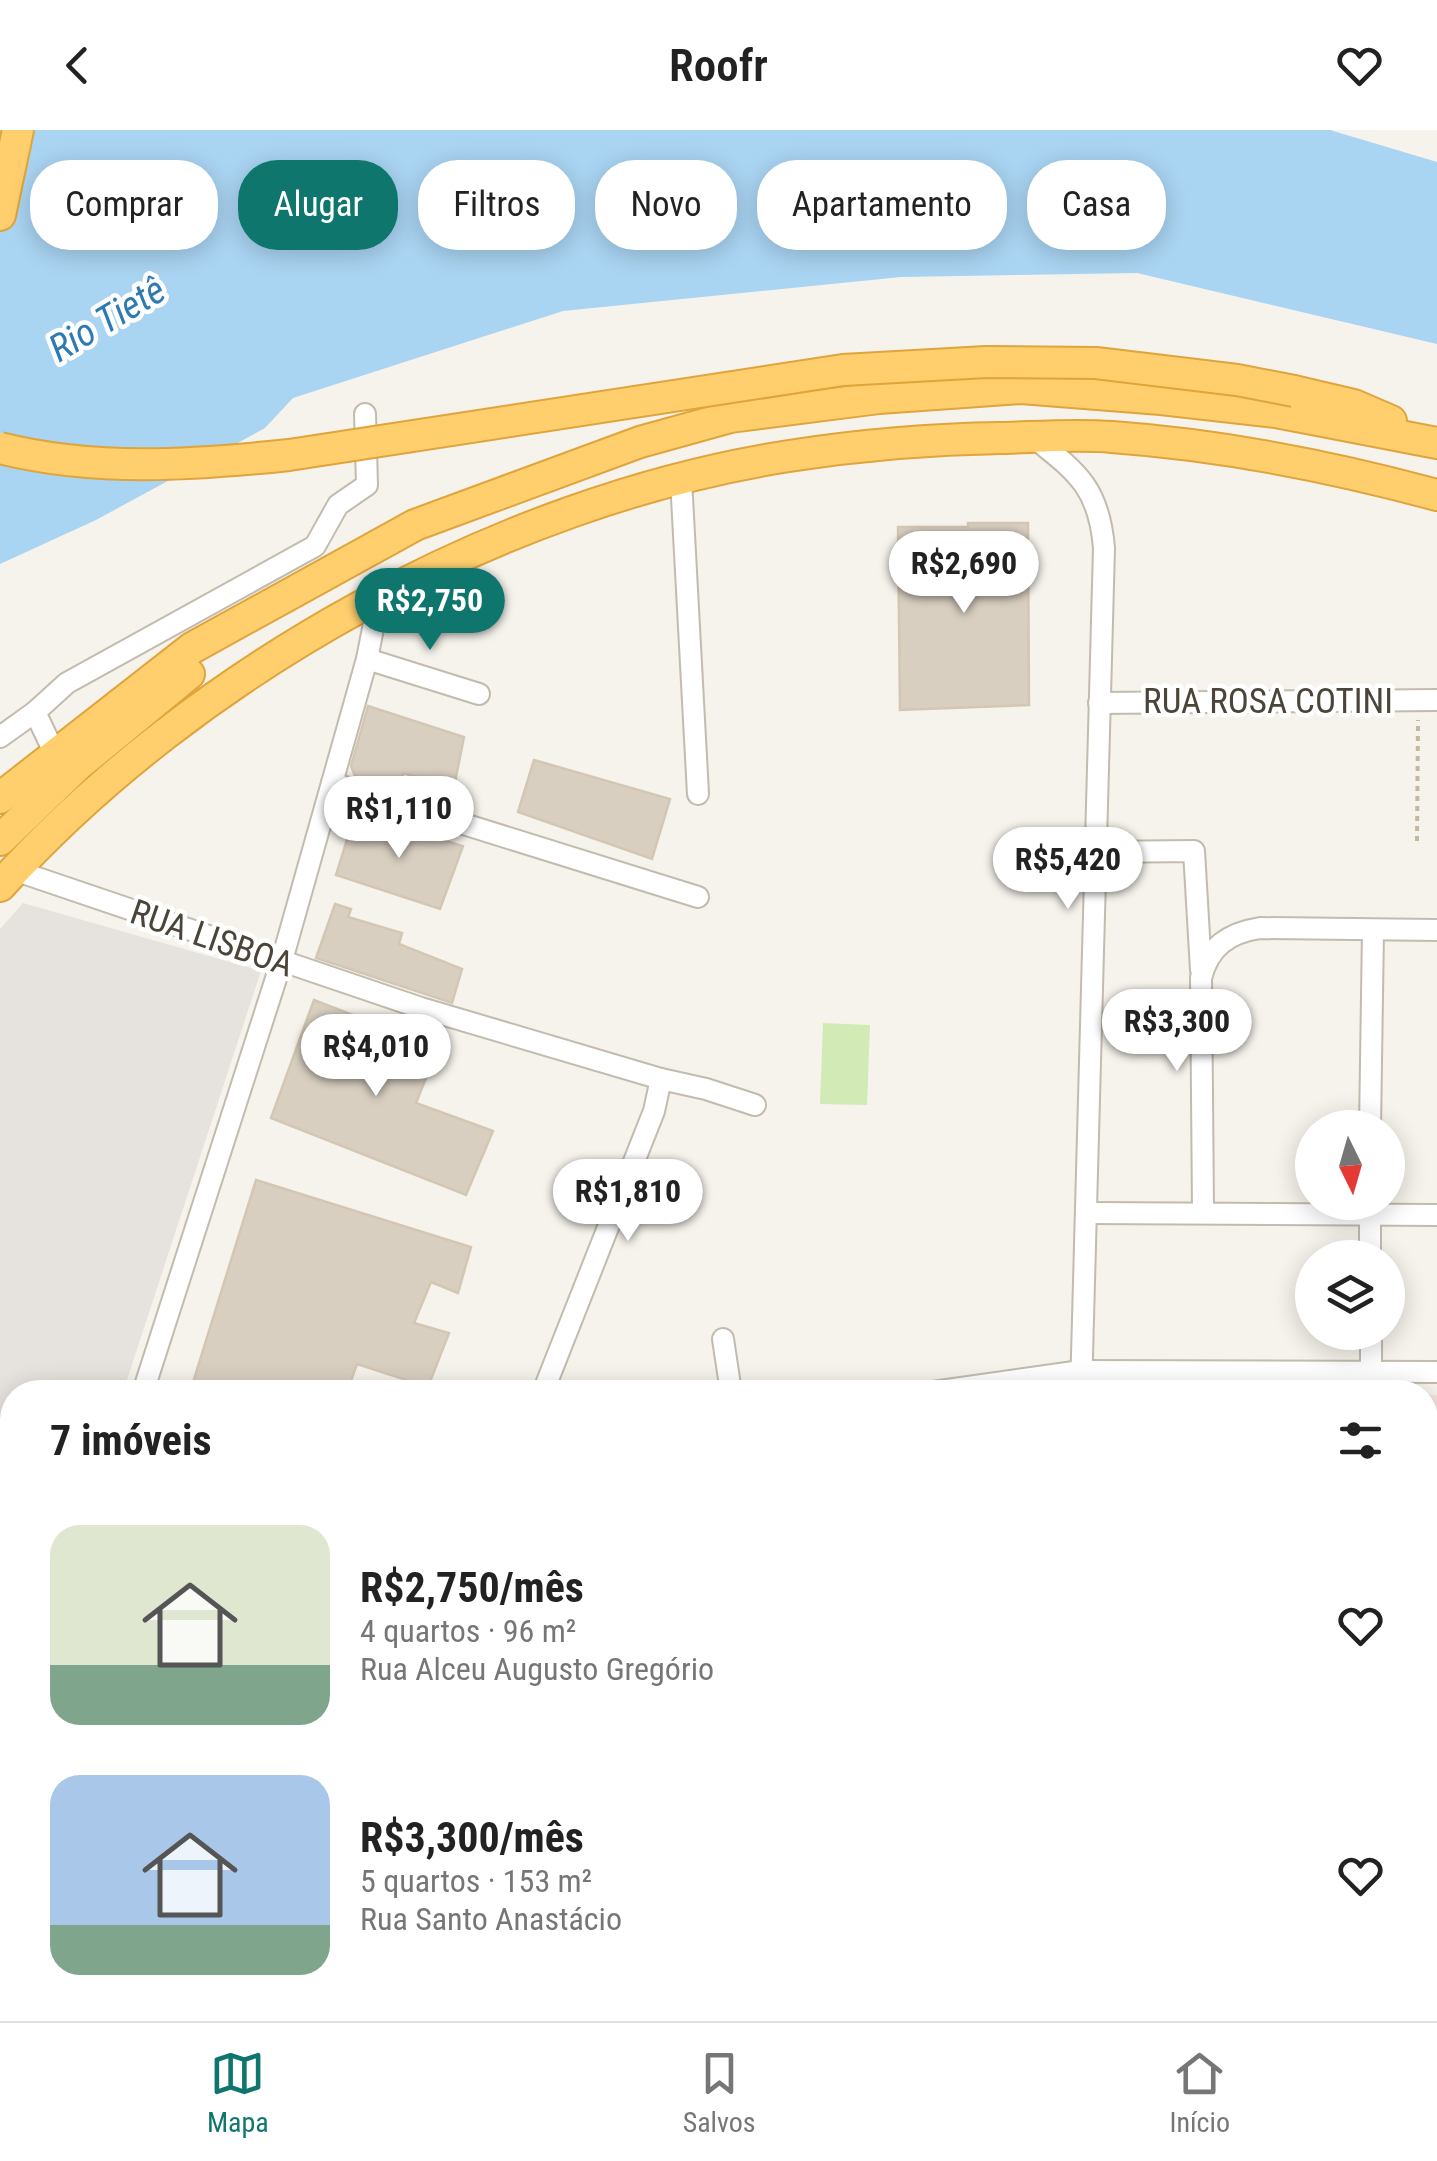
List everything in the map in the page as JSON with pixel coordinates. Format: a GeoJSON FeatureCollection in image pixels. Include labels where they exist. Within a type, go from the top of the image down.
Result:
{"type":"FeatureCollection","features":[{"type":"Feature","properties":{"kind":"highway"},"geometry":{"type":"LineString","coordinates":[[0,214],[18,130]]}},
{"type":"Feature","properties":{"kind":"highway"},"geometry":{"type":"LineString","coordinates":[[0,448],[42,458],[210,464],[843,370],[986,362],[1096,363],[1236,380],[1354,404],[1431,441]]}},
{"type":"Feature","properties":{"kind":"highway"},"geometry":{"type":"LineString","coordinates":[[0,798],[192,648],[430,519],[640,442],[730,417],[879,398],[1021,388],[1276,412],[1431,441]]}},
{"type":"Feature","properties":{"kind":"highway"},"geometry":{"type":"LineString","coordinates":[[7,878],[80,806],[178,726],[294,644],[380,598],[516,534],[680,479],[787,456],[919,440],[1107,436],[1291,459],[1437,495]]}},
{"type":"Feature","properties":{"kind":"highway"},"geometry":{"type":"LineString","coordinates":[[0,840],[78,766],[275,603]]}},
{"type":"Feature","properties":{"kind":"street"},"geometry":{"type":"LineString","coordinates":[[0,737],[36,712],[67,683],[316,546],[338,505],[367,484],[365,414]]}},
{"type":"Feature","properties":{"kind":"street"},"geometry":{"type":"LineString","coordinates":[[1033,437],[1078,474],[1094,495],[1102,518],[1104,548],[1081,1380]]}},
{"type":"Feature","properties":{"kind":"street"},"geometry":{"type":"LineString","coordinates":[[680,479],[698,794]]}},
{"type":"Feature","properties":{"kind":"street"},"geometry":{"type":"LineString","coordinates":[[147,1380],[282,960],[380,598]]}},
{"type":"Feature","properties":{"kind":"street"},"geometry":{"type":"LineString","coordinates":[[366,659],[479,694]]}},
{"type":"Feature","properties":{"kind":"street","name":"RUA ROSA COTINI"},"geometry":{"type":"LineString","coordinates":[[1099,702],[1428,700]]}},
{"type":"Feature","properties":{"kind":"street"},"geometry":{"type":"LineString","coordinates":[[36,712],[54,754]]}},
{"type":"Feature","properties":{"kind":"street"},"geometry":{"type":"LineString","coordinates":[[332,783],[698,897]]}},
{"type":"Feature","properties":{"kind":"street"},"geometry":{"type":"LineString","coordinates":[[1094,852],[1194,851],[1201,978],[1203,1211]]}},
{"type":"Feature","properties":{"kind":"street","name":"RUA LISBOA"},"geometry":{"type":"LineString","coordinates":[[7,878],[282,960],[421,1008],[755,1106]]}},
{"type":"Feature","properties":{"kind":"street"},"geometry":{"type":"LineString","coordinates":[[1370,1110],[1373,930]]}},
{"type":"Feature","properties":{"kind":"street"},"geometry":{"type":"LineString","coordinates":[[1201,978],[1211,953],[1222,940],[1240,931],[1437,930]]}},
{"type":"Feature","properties":{"kind":"street"},"geometry":{"type":"LineString","coordinates":[[548,1380],[654,1111],[661,1079]]}},
{"type":"Feature","properties":{"kind":"street"},"geometry":{"type":"LineString","coordinates":[[1087,1213],[1295,1209]]}},
{"type":"Feature","properties":{"kind":"street"},"geometry":{"type":"LineString","coordinates":[[1405,1211],[1437,1214]]}},
{"type":"Feature","properties":{"kind":"street"},"geometry":{"type":"LineString","coordinates":[[724,1339],[729,1380]]}},
{"type":"Feature","properties":{"kind":"street"},"geometry":{"type":"LineString","coordinates":[[1371,1350],[1371,1380]]}},
{"type":"Feature","properties":{"kind":"street"},"geometry":{"type":"LineString","coordinates":[[1019,1380],[1082,1371],[1318,1380]]}},
{"type":"Feature","properties":{"kind":"street"},"geometry":{"type":"LineString","coordinates":[[1384,1380],[1437,1372]]}},
{"type":"Feature","properties":{"kind":"path"},"geometry":{"type":"LineString","coordinates":[[1416,840],[1428,700]]}},
{"type":"Feature","properties":{"kind":"shaded area"},"geometry":{"type":"Polygon","coordinates":[[[23,903],[261,971],[127,1380],[0,1380],[0,929],[23,903]]]}},
{"type":"Feature","properties":{"kind":"green space"},"geometry":{"type":"Polygon","coordinates":[[[823,1023],[870,1025],[867,1105],[820,1104],[823,1023]]]}},
{"type":"Feature","properties":{"kind":"water","name":"Rio Tietê"},"geometry":{"type":"Polygon","coordinates":[[[0,130],[1330,130],[1437,162],[1437,344],[1137,273],[901,277],[563,311],[293,398],[265,428],[96,520],[0,564],[0,130]]]}},
{"type":"Feature","properties":{"kind":"building"},"geometry":{"type":"Polygon","coordinates":[[[968,523],[1028,523],[1029,705],[900,710],[898,527],[968,527],[968,523]]]}},
{"type":"Feature","properties":{"kind":"building"},"geometry":{"type":"Polygon","coordinates":[[[368,706],[464,737],[454,787],[403,773],[400,790],[355,776],[351,766],[368,706]]]}},
{"type":"Feature","properties":{"kind":"building"},"geometry":{"type":"Polygon","coordinates":[[[534,760],[670,799],[652,859],[518,812],[534,760]]]}},
{"type":"Feature","properties":{"kind":"building"},"geometry":{"type":"Polygon","coordinates":[[[355,814],[463,846],[440,909],[336,875],[355,814]]]}},
{"type":"Feature","properties":{"kind":"building"},"geometry":{"type":"Polygon","coordinates":[[[335,904],[351,909],[348,917],[402,933],[399,944],[462,969],[452,1003],[316,958],[335,904]]]}},
{"type":"Feature","properties":{"kind":"building"},"geometry":{"type":"Polygon","coordinates":[[[314,1000],[438,1048],[416,1103],[493,1131],[466,1195],[271,1118],[314,1000]]]}},
{"type":"Feature","properties":{"kind":"building"},"geometry":{"type":"Polygon","coordinates":[[[256,1180],[471,1247],[458,1293],[431,1282],[414,1323],[449,1333],[431,1380],[406,1380],[357,1364],[351,1380],[194,1380],[256,1180]]]}}]}
